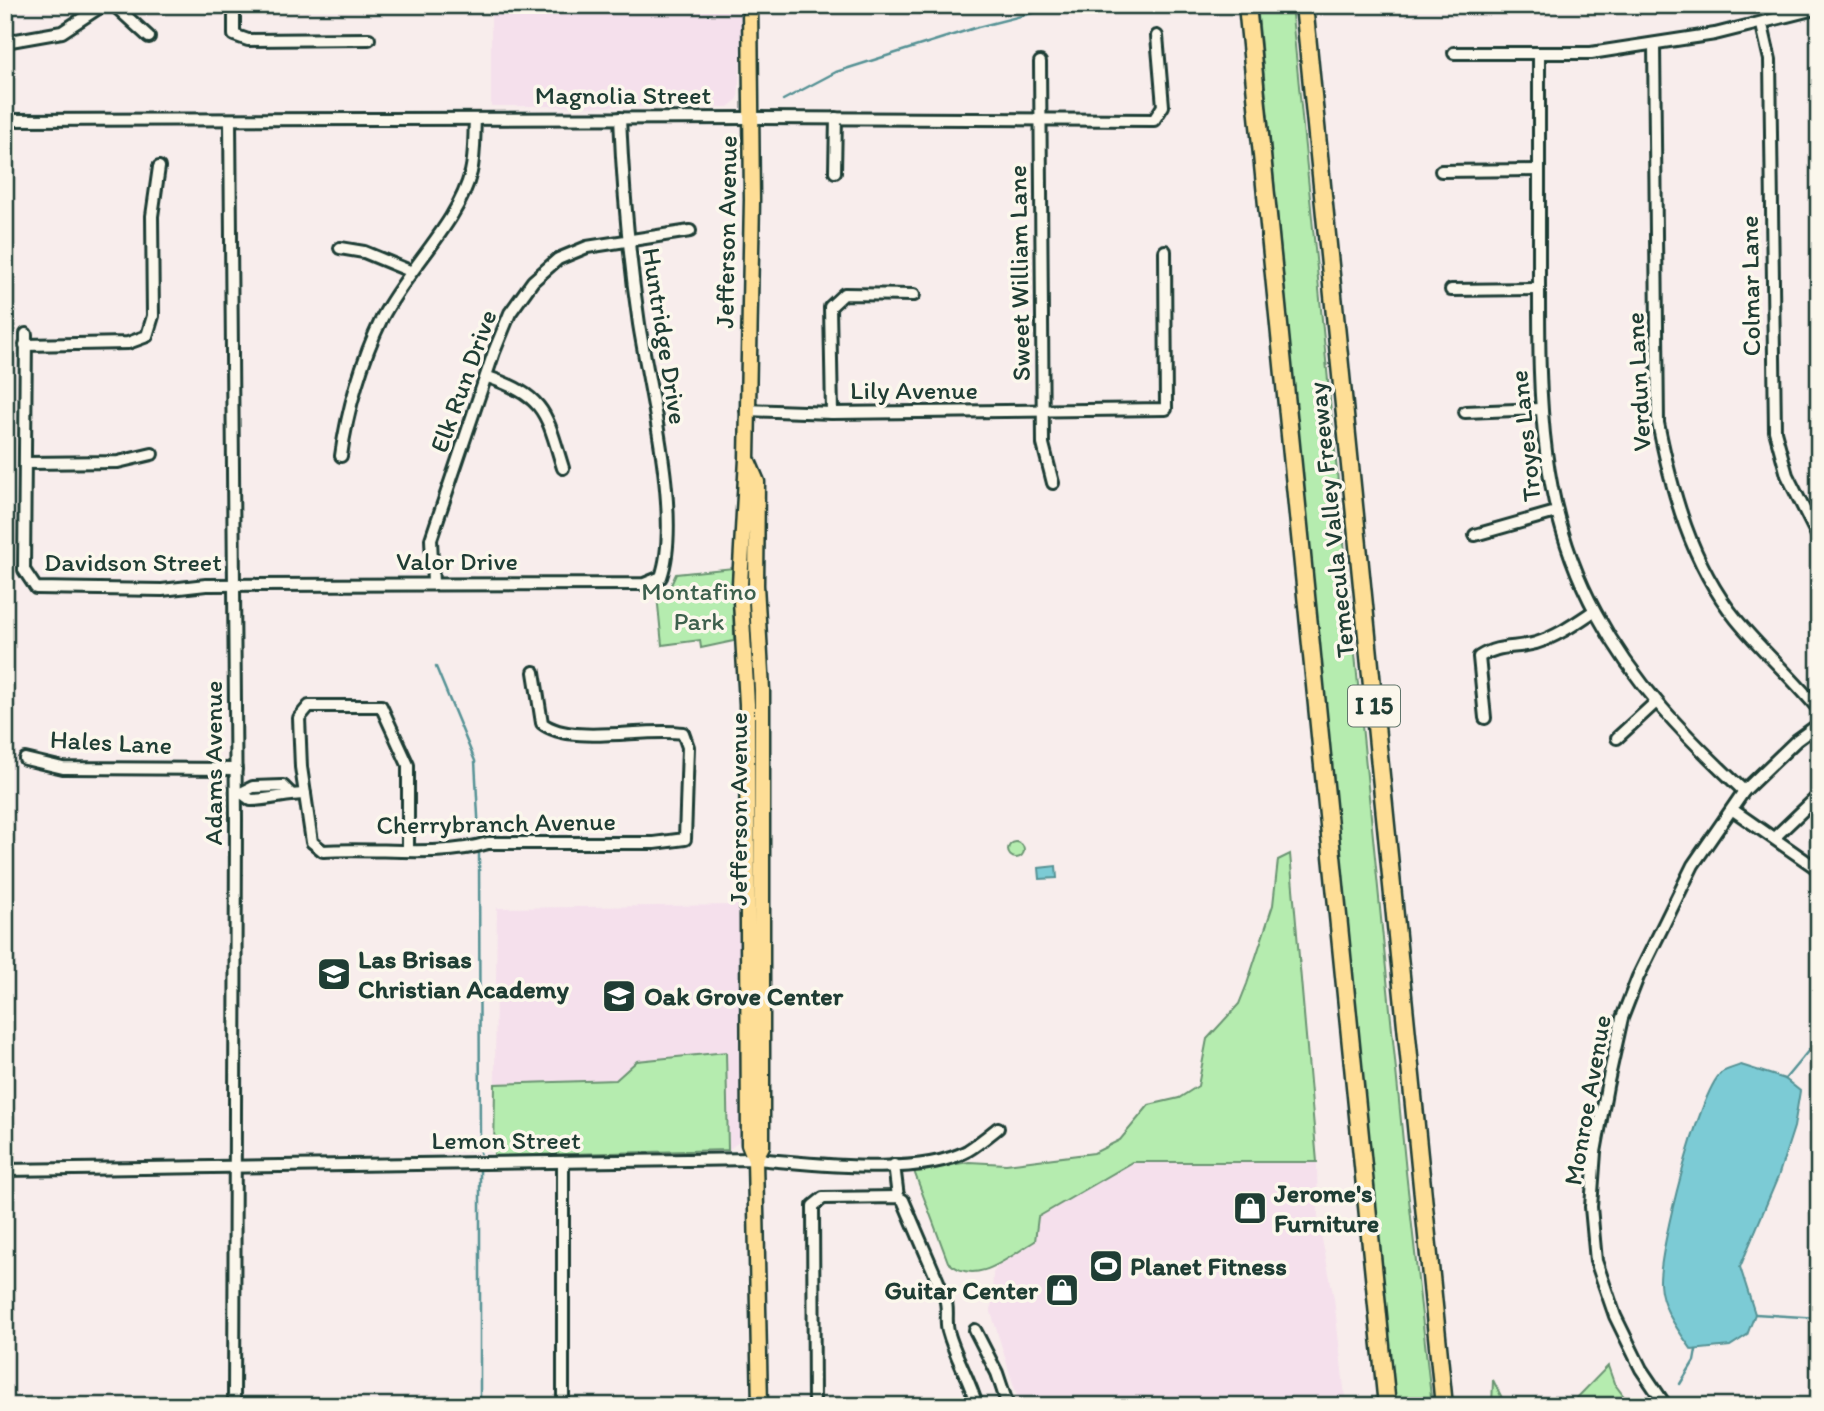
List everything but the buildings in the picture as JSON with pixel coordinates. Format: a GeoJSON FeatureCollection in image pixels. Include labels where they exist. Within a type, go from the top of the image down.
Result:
{"type":"FeatureCollection","features":[{"type":"Feature","properties":{"kind":"highway","name":"Temecula Valley Freeway"},"geometry":{"type":"LineString","coordinates":[[1247,5],[1387,1406]]}},
{"type":"Feature","properties":{"kind":"highway","name":"Temecula Valley Freeway"},"geometry":{"type":"LineString","coordinates":[[1304,5],[1444,1406]]}},
{"type":"Feature","properties":{"kind":"main road","name":"Jefferson Avenue"},"geometry":{"type":"LineString","coordinates":[[750,5],[752,118],[747,459],[740,584],[747,704],[749,1144],[755,1159],[760,1406]]}},
{"type":"Feature","properties":{"kind":"main road","name":"Jefferson Avenue"},"geometry":{"type":"LineString","coordinates":[[747,459],[757,482],[763,837],[762,1146],[755,1159]]}},
{"type":"Feature","properties":{"kind":"main road"},"geometry":{"type":"LineString","coordinates":[[747,704],[754,731],[754,825],[763,837]]}},
{"type":"Feature","properties":{"kind":"street"},"geometry":{"type":"LineString","coordinates":[[5,42],[62,32],[103,5]]}},
{"type":"Feature","properties":{"kind":"street"},"geometry":{"type":"LineString","coordinates":[[114,5],[149,37]]}},
{"type":"Feature","properties":{"kind":"street"},"geometry":{"type":"LineString","coordinates":[[234,5],[234,35],[248,40],[369,39]]}},
{"type":"Feature","properties":{"kind":"street"},"geometry":{"type":"LineString","coordinates":[[1454,52],[1539,55],[1591,53],[1762,25],[1819,8]]}},
{"type":"Feature","properties":{"kind":"street","name":"Colmar Lane"},"geometry":{"type":"LineString","coordinates":[[1762,25],[1770,60],[1775,431],[1791,485],[1819,538]]}},
{"type":"Feature","properties":{"kind":"street","name":"Magnolia Street"},"geometry":{"type":"LineString","coordinates":[[5,120],[1154,120],[1163,106],[1157,36]]}},
{"type":"Feature","properties":{"kind":"street","name":"Verdun Lane"},"geometry":{"type":"LineString","coordinates":[[1654,44],[1658,423],[1669,479],[1688,536],[1714,587],[1735,618],[1819,710]]}},
{"type":"Feature","properties":{"kind":"street","name":"Troyes Lane"},"geometry":{"type":"LineString","coordinates":[[1539,55],[1539,409],[1556,512],[1594,611],[1655,703],[1680,731],[1744,791]]}},
{"type":"Feature","properties":{"kind":"street","name":"Sweet William Lane"},"geometry":{"type":"LineString","coordinates":[[1040,62],[1043,444],[1053,483]]}},
{"type":"Feature","properties":{"kind":"street","name":"Huntridge Drive"},"geometry":{"type":"LineString","coordinates":[[620,118],[627,242],[661,453],[666,561]]}},
{"type":"Feature","properties":{"kind":"street"},"geometry":{"type":"LineString","coordinates":[[835,172],[836,118]]}},
{"type":"Feature","properties":{"kind":"street"},"geometry":{"type":"LineString","coordinates":[[341,456],[351,407],[382,320],[410,271],[464,192],[474,152],[475,119]]}},
{"type":"Feature","properties":{"kind":"street","name":"Adams Avenue"},"geometry":{"type":"LineString","coordinates":[[230,120],[236,769],[240,794],[234,1406]]}},
{"type":"Feature","properties":{"kind":"street","name":"Davidson Street"},"geometry":{"type":"LineString","coordinates":[[159,167],[152,216],[153,316],[147,336],[128,343],[25,339],[24,570],[36,588],[162,590],[234,585]]}},
{"type":"Feature","properties":{"kind":"street"},"geometry":{"type":"LineString","coordinates":[[1441,171],[1539,170]]}},
{"type":"Feature","properties":{"kind":"street","name":"Elk Run Drive"},"geometry":{"type":"LineString","coordinates":[[433,583],[431,539],[510,313],[533,281],[558,259],[587,247],[690,231]]}},
{"type":"Feature","properties":{"kind":"street"},"geometry":{"type":"LineString","coordinates":[[340,248],[364,252],[410,271]]}},
{"type":"Feature","properties":{"kind":"street","name":"Lily Avenue"},"geometry":{"type":"LineString","coordinates":[[746,410],[832,413],[1166,409],[1165,251]]}},
{"type":"Feature","properties":{"kind":"street"},"geometry":{"type":"LineString","coordinates":[[1451,290],[1539,289]]}},
{"type":"Feature","properties":{"kind":"street"},"geometry":{"type":"LineString","coordinates":[[832,413],[831,307],[844,294],[914,295]]}},
{"type":"Feature","properties":{"kind":"street"},"geometry":{"type":"LineString","coordinates":[[488,377],[529,395],[546,413],[564,468]]}},
{"type":"Feature","properties":{"kind":"street"},"geometry":{"type":"LineString","coordinates":[[1465,412],[1539,409]]}},
{"type":"Feature","properties":{"kind":"street"},"geometry":{"type":"LineString","coordinates":[[26,463],[118,462],[152,454]]}},
{"type":"Feature","properties":{"kind":"street"},"geometry":{"type":"LineString","coordinates":[[1475,535],[1556,512]]}},
{"type":"Feature","properties":{"kind":"street","name":"Valor Drive"},"geometry":{"type":"LineString","coordinates":[[234,585],[644,584],[661,577],[666,561]]}},
{"type":"Feature","properties":{"kind":"street"},"geometry":{"type":"LineString","coordinates":[[1485,718],[1479,657],[1494,647],[1537,643],[1566,630],[1594,611]]}},
{"type":"Feature","properties":{"kind":"street","name":"Cherrybranch Avenue"},"geometry":{"type":"LineString","coordinates":[[305,794],[312,842],[323,851],[474,847],[498,843],[654,843],[685,839],[688,747],[683,733],[572,734],[551,731],[542,723],[534,672]]}},
{"type":"Feature","properties":{"kind":"street"},"geometry":{"type":"LineString","coordinates":[[1617,738],[1655,703]]}},
{"type":"Feature","properties":{"kind":"street"},"geometry":{"type":"LineString","coordinates":[[240,794],[251,800],[280,800],[291,794],[305,794],[299,718],[309,706],[381,706],[408,765],[408,849]]}},
{"type":"Feature","properties":{"kind":"street","name":"Monroe Avenue"},"geometry":{"type":"LineString","coordinates":[[1666,1406],[1641,1369],[1615,1315],[1596,1261],[1591,1207],[1595,1152],[1622,1018],[1638,977],[1693,865],[1744,791],[1797,740],[1819,724]]}},
{"type":"Feature","properties":{"kind":"street","name":"Hales Lane"},"geometry":{"type":"LineString","coordinates":[[25,759],[63,768],[236,769]]}},
{"type":"Feature","properties":{"kind":"street"},"geometry":{"type":"LineString","coordinates":[[240,794],[253,787],[284,786],[291,794]]}},
{"type":"Feature","properties":{"kind":"street"},"geometry":{"type":"LineString","coordinates":[[269,787],[270,800]]}},
{"type":"Feature","properties":{"kind":"street"},"geometry":{"type":"LineString","coordinates":[[1774,838],[1819,795]]}},
{"type":"Feature","properties":{"kind":"street"},"geometry":{"type":"LineString","coordinates":[[1733,810],[1819,870]]}},
{"type":"Feature","properties":{"kind":"street","name":"Lemon Street"},"geometry":{"type":"LineString","coordinates":[[5,1170],[755,1159],[827,1165],[894,1165],[939,1160],[965,1152],[998,1128]]}},
{"type":"Feature","properties":{"kind":"street"},"geometry":{"type":"LineString","coordinates":[[563,1162],[563,1406]]}},
{"type":"Feature","properties":{"kind":"street"},"geometry":{"type":"LineString","coordinates":[[894,1165],[898,1198]]}},
{"type":"Feature","properties":{"kind":"street"},"geometry":{"type":"LineString","coordinates":[[814,1406],[813,1206],[823,1198],[903,1200],[945,1298],[949,1310],[948,1331],[969,1377],[977,1406]]}},
{"type":"Feature","properties":{"kind":"street"},"geometry":{"type":"LineString","coordinates":[[975,1330],[997,1373],[1008,1406]]}},
{"type":"Feature","properties":{"kind":"shaded area"},"geometry":{"type":"Polygon","coordinates":[[[491,5],[742,5],[743,31],[738,99],[728,107],[491,106],[491,5]]]}},
{"type":"Feature","properties":{"kind":"shaded area","name":"Oak Grove Center"},"geometry":{"type":"Polygon","coordinates":[[[740,905],[743,1139],[728,1150],[494,1156],[497,908],[740,905]]]}},
{"type":"Feature","properties":{"kind":"shaded area"},"geometry":{"type":"Polygon","coordinates":[[[1133,1162],[1317,1162],[1318,1220],[1334,1298],[1346,1406],[1020,1406],[991,1312],[993,1273],[1001,1261],[1035,1241],[1038,1217],[1133,1162]]]}},
{"type":"Feature","properties":{"kind":"green space"},"geometry":{"type":"Polygon","coordinates":[[[1257,5],[1291,5],[1406,1172],[1432,1406],[1396,1406],[1257,5]]]}},
{"type":"Feature","properties":{"kind":"green space","name":"Montafino Park"},"geometry":{"type":"Polygon","coordinates":[[[733,568],[734,641],[701,648],[700,640],[662,645],[657,595],[670,587],[676,574],[733,568]]]}},
{"type":"Feature","properties":{"kind":"green space"},"geometry":{"type":"Polygon","coordinates":[[[1013,842],[1019,842],[1024,850],[1022,856],[1013,858],[1008,853],[1008,847],[1013,842]]]}},
{"type":"Feature","properties":{"kind":"green space"},"geometry":{"type":"Polygon","coordinates":[[[1290,854],[1317,1162],[1133,1162],[1038,1217],[1035,1241],[1003,1262],[981,1271],[970,1272],[948,1262],[914,1171],[969,1162],[1006,1164],[1094,1153],[1120,1140],[1149,1105],[1179,1098],[1198,1086],[1207,1039],[1239,1004],[1273,905],[1278,860],[1290,854]]]}},
{"type":"Feature","properties":{"kind":"green space"},"geometry":{"type":"Polygon","coordinates":[[[726,1052],[728,1150],[494,1156],[495,1084],[616,1080],[637,1061],[726,1052]]]}},
{"type":"Feature","properties":{"kind":"green space"},"geometry":{"type":"Polygon","coordinates":[[[1608,1366],[1614,1383],[1631,1406],[1569,1406],[1608,1366]]]}},
{"type":"Feature","properties":{"kind":"green space"},"geometry":{"type":"Polygon","coordinates":[[[1493,1380],[1506,1406],[1492,1406],[1493,1380]]]}},
{"type":"Feature","properties":{"kind":"water"},"geometry":{"type":"Polygon","coordinates":[[[1056,866],[1057,878],[1040,879],[1039,868],[1056,866]]]}},
{"type":"Feature","properties":{"kind":"water"},"geometry":{"type":"Polygon","coordinates":[[[1741,1065],[1785,1079],[1800,1091],[1794,1127],[1778,1177],[1740,1267],[1755,1314],[1747,1335],[1730,1346],[1692,1350],[1663,1301],[1661,1265],[1673,1208],[1702,1110],[1721,1073],[1741,1065]]]}},
{"type":"Feature","properties":{"kind":"waterway"},"geometry":{"type":"LineString","coordinates":[[783,100],[836,72],[978,27],[1064,5]]}},
{"type":"Feature","properties":{"kind":"waterway"},"geometry":{"type":"LineString","coordinates":[[436,667],[475,761],[479,834]]}},
{"type":"Feature","properties":{"kind":"waterway"},"geometry":{"type":"LineString","coordinates":[[479,853],[480,1153]]}},
{"type":"Feature","properties":{"kind":"waterway"},"geometry":{"type":"LineString","coordinates":[[1785,1079],[1819,1038]]}},
{"type":"Feature","properties":{"kind":"waterway"},"geometry":{"type":"LineString","coordinates":[[480,1170],[480,1406]]}},
{"type":"Feature","properties":{"kind":"waterway"},"geometry":{"type":"LineString","coordinates":[[1755,1314],[1819,1318]]}},
{"type":"Feature","properties":{"kind":"waterway"},"geometry":{"type":"LineString","coordinates":[[1680,1384],[1694,1361],[1696,1350]]}},
{"type":"Feature","properties":{"kind":"place","name":"Las Brisas Christian Academy"},"geometry":{"type":"Point","coordinates":[334,974]}},
{"type":"Feature","properties":{"kind":"place","name":"Oak Grove Center"},"geometry":{"type":"Point","coordinates":[619,996]}},
{"type":"Feature","properties":{"kind":"place","name":"Jerome's Furniture"},"geometry":{"type":"Point","coordinates":[1250,1208]}},
{"type":"Feature","properties":{"kind":"place","name":"Planet Fitness"},"geometry":{"type":"Point","coordinates":[1106,1266]}},
{"type":"Feature","properties":{"kind":"place","name":"Guitar Center"},"geometry":{"type":"Point","coordinates":[1062,1290]}}]}
